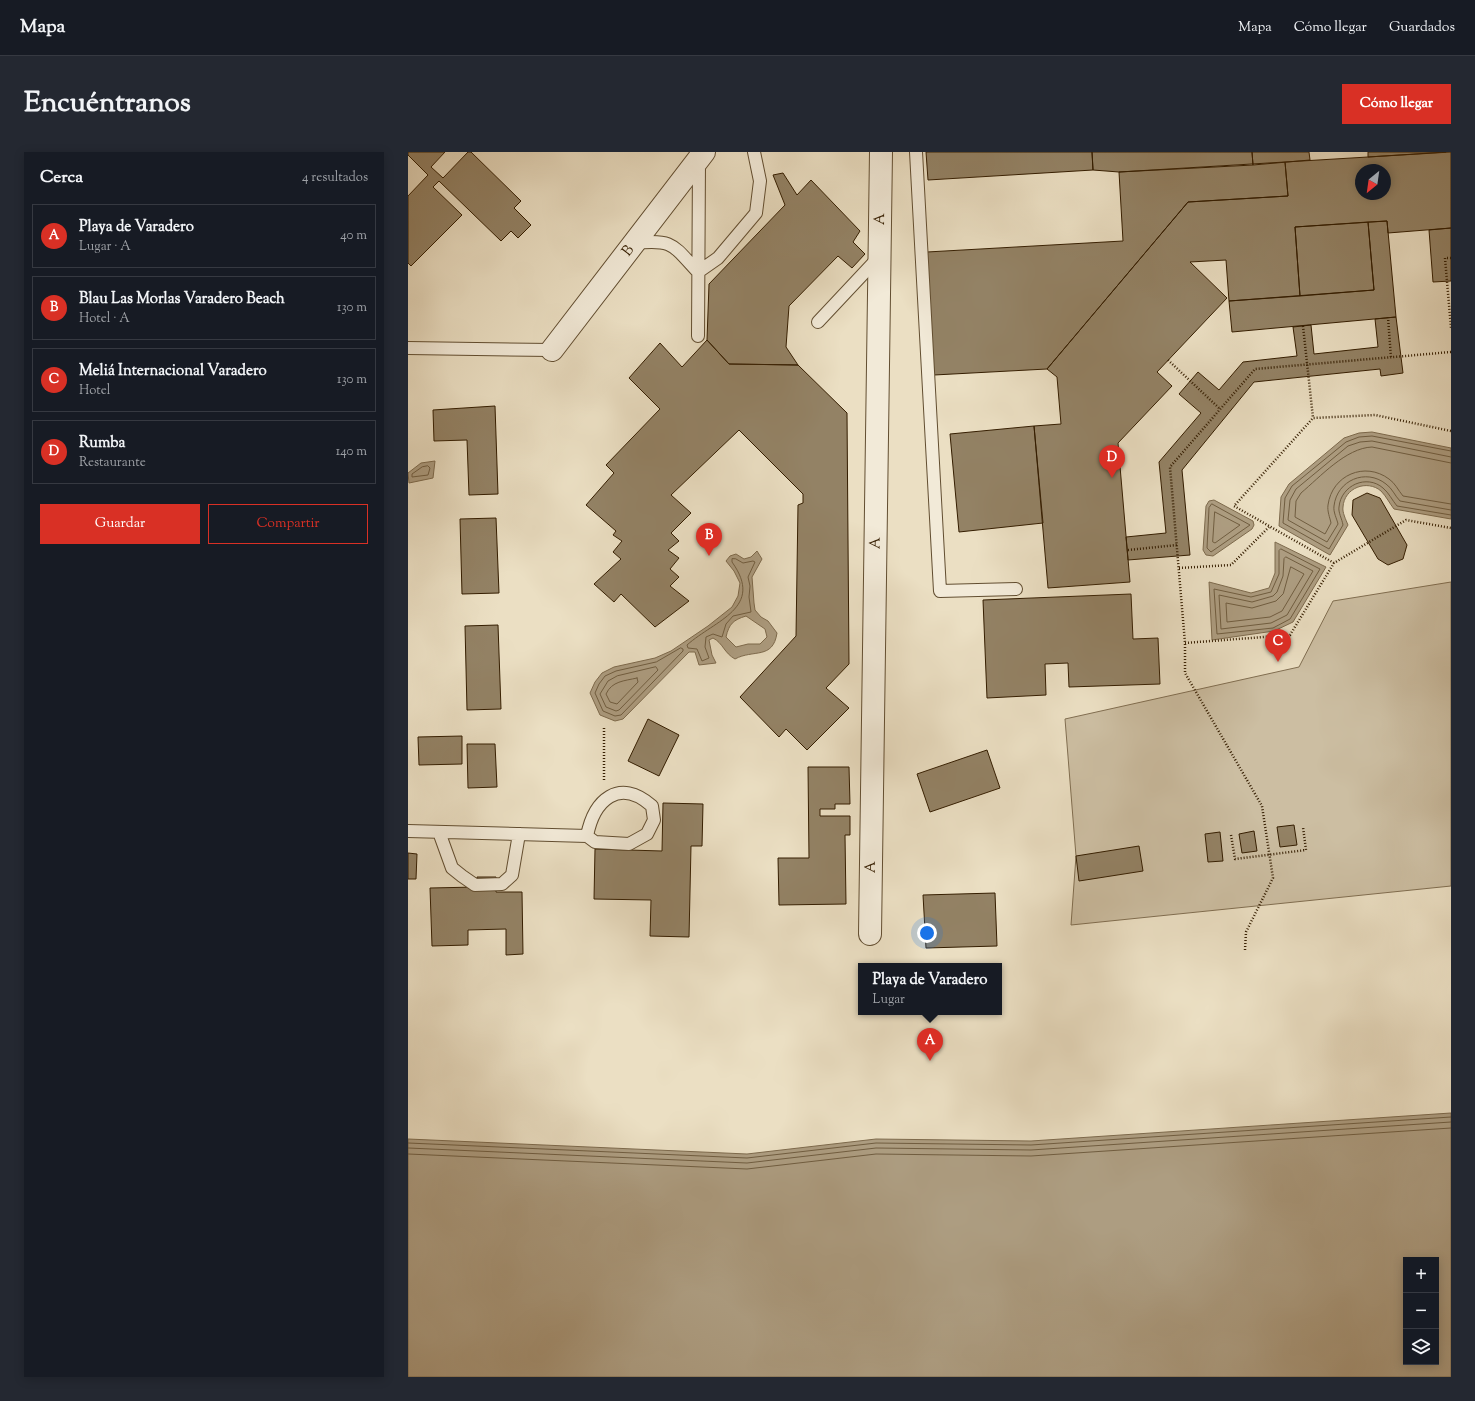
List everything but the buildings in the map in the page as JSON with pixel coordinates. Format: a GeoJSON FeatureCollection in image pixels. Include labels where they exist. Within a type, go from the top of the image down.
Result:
{"type":"FeatureCollection","features":[{"type":"Feature","properties":{"kind":"street","name":"A"},"geometry":{"type":"LineString","coordinates":[[870,934],[881,152]]}},
{"type":"Feature","properties":{"kind":"street","name":"B"},"geometry":{"type":"LineString","coordinates":[[552,350],[701,156]]}},
{"type":"Feature","properties":{"kind":"lane"},"geometry":{"type":"LineString","coordinates":[[698,272],[718,258],[756,213],[760,181],[754,152]]}},
{"type":"Feature","properties":{"kind":"lane"},"geometry":{"type":"LineString","coordinates":[[916,152],[940,591],[1016,589]]}},
{"type":"Feature","properties":{"kind":"lane"},"geometry":{"type":"LineString","coordinates":[[698,336],[701,156]]}},
{"type":"Feature","properties":{"kind":"lane"},"geometry":{"type":"LineString","coordinates":[[634,243],[666,242],[678,249],[698,272]]}},
{"type":"Feature","properties":{"kind":"lane"},"geometry":{"type":"LineString","coordinates":[[818,322],[880,256]]}},
{"type":"Feature","properties":{"kind":"lane"},"geometry":{"type":"LineString","coordinates":[[408,348],[552,350]]}},
{"type":"Feature","properties":{"kind":"lane"},"geometry":{"type":"LineString","coordinates":[[408,831],[586,836],[595,842],[629,844],[647,834],[654,820],[652,806],[633,793],[618,793],[607,797],[596,808],[586,836]]}},
{"type":"Feature","properties":{"kind":"lane"},"geometry":{"type":"LineString","coordinates":[[439,832],[452,868],[475,885],[502,884],[512,875],[519,834]]}},
{"type":"Feature","properties":{"kind":"path"},"geometry":{"type":"LineString","coordinates":[[1451,258],[1445,258],[1451,328]]}},
{"type":"Feature","properties":{"kind":"path"},"geometry":{"type":"LineString","coordinates":[[1388,317],[1391,358]]}},
{"type":"Feature","properties":{"kind":"path"},"geometry":{"type":"LineString","coordinates":[[1303,326],[1313,418]]}},
{"type":"Feature","properties":{"kind":"path"},"geometry":{"type":"LineString","coordinates":[[1245,950],[1246,932],[1273,878],[1270,854],[1262,806],[1185,673],[1185,644],[1170,467],[1255,369],[1451,352]]}},
{"type":"Feature","properties":{"kind":"path"},"geometry":{"type":"LineString","coordinates":[[1168,360],[1220,409]]}},
{"type":"Feature","properties":{"kind":"path"},"geometry":{"type":"LineString","coordinates":[[1334,563],[1234,506],[1313,418],[1375,415],[1451,431]]}},
{"type":"Feature","properties":{"kind":"path"},"geometry":{"type":"LineString","coordinates":[[1185,644],[1290,635],[1334,563],[1406,520],[1451,528]]}},
{"type":"Feature","properties":{"kind":"path"},"geometry":{"type":"LineString","coordinates":[[1179,568],[1231,565],[1269,527]]}},
{"type":"Feature","properties":{"kind":"path"},"geometry":{"type":"LineString","coordinates":[[1128,550],[1177,545]]}},
{"type":"Feature","properties":{"kind":"path"},"geometry":{"type":"LineString","coordinates":[[604,728],[603,775],[607,797]]}},
{"type":"Feature","properties":{"kind":"path"},"geometry":{"type":"LineString","coordinates":[[1231,835],[1235,859],[1306,850],[1303,827]]}},
{"type":"Feature","properties":{"kind":"shaded area"},"geometry":{"type":"Polygon","coordinates":[[[1451,582],[1451,886],[1071,925],[1076,856],[1065,719],[1299,667],[1333,601],[1451,582]]]}},
{"type":"Feature","properties":{"kind":"water"},"geometry":{"type":"Polygon","coordinates":[[[1372,432],[1451,448],[1451,519],[1394,509],[1381,491],[1375,487],[1363,486],[1352,490],[1344,500],[1343,511],[1348,525],[1330,555],[1279,526],[1281,497],[1289,484],[1344,438],[1359,433],[1372,432]]]}},
{"type":"Feature","properties":{"kind":"water"},"geometry":{"type":"Polygon","coordinates":[[[435,461],[433,478],[409,483],[408,473],[421,463],[435,461]]]}},
{"type":"Feature","properties":{"kind":"water"},"geometry":{"type":"Polygon","coordinates":[[[1214,500],[1253,521],[1254,525],[1252,529],[1213,556],[1206,555],[1203,550],[1206,506],[1209,501],[1214,500]]]}},
{"type":"Feature","properties":{"kind":"water"},"geometry":{"type":"Polygon","coordinates":[[[1275,542],[1326,567],[1293,622],[1274,631],[1212,640],[1209,582],[1251,593],[1269,588],[1275,573],[1275,542]]]}},
{"type":"Feature","properties":{"kind":"water"},"geometry":{"type":"Polygon","coordinates":[[[757,551],[762,559],[752,577],[754,603],[755,610],[761,617],[768,621],[777,633],[775,641],[771,647],[761,652],[735,659],[731,657],[713,638],[709,640],[712,655],[716,663],[699,665],[695,652],[689,652],[623,719],[615,721],[600,715],[590,693],[595,682],[602,673],[614,667],[655,658],[671,651],[708,626],[732,607],[738,596],[740,583],[734,571],[726,561],[730,556],[736,554],[744,559],[751,557],[757,551]],[[746,616],[732,623],[726,637],[736,647],[748,644],[760,644],[767,637],[765,629],[746,616]]]}},
{"type":"Feature","properties":{"kind":"water"},"geometry":{"type":"Polygon","coordinates":[[[1451,1113],[1451,1377],[408,1377],[408,1139],[747,1154],[876,1139],[1031,1141],[1451,1113]]]}},
{"type":"Feature","properties":{"kind":"place","name":"Rumba"},"geometry":{"type":"Point","coordinates":[1112,478]}},
{"type":"Feature","properties":{"kind":"place","name":"Blau Las Morlas Varadero Beach"},"geometry":{"type":"Point","coordinates":[709,556]}},
{"type":"Feature","properties":{"kind":"place","name":"Meliá Internacional Varadero"},"geometry":{"type":"Point","coordinates":[1278,662]}},
{"type":"Feature","properties":{"kind":"place","name":"Playa de Varadero"},"geometry":{"type":"Point","coordinates":[930,1061]}}]}
